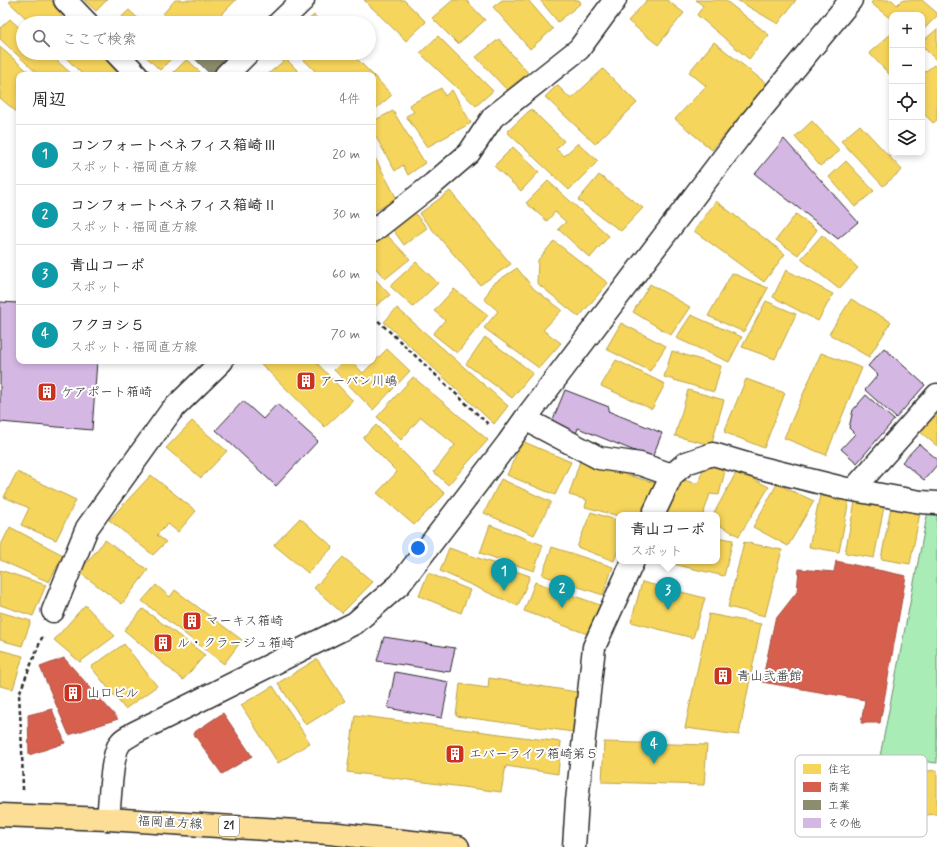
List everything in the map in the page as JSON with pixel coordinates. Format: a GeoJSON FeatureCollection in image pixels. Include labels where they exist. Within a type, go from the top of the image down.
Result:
{"type":"FeatureCollection","features":[{"type":"Feature","properties":{"kind":"main road","name":"福岡直方線"},"geometry":{"type":"LineString","coordinates":[[0,815],[108,819],[329,833],[339,841],[458,847]]}},
{"type":"Feature","properties":{"kind":"street"},"geometry":{"type":"LineString","coordinates":[[65,0],[80,16]]}},
{"type":"Feature","properties":{"kind":"street"},"geometry":{"type":"LineString","coordinates":[[286,16],[303,0]]}},
{"type":"Feature","properties":{"kind":"street"},"geometry":{"type":"LineString","coordinates":[[376,229],[433,184],[469,153],[493,117],[579,49],[615,0]]}},
{"type":"Feature","properties":{"kind":"street"},"geometry":{"type":"LineString","coordinates":[[108,819],[114,760],[116,749],[120,742],[141,730],[355,623],[400,584],[749,124],[851,0]]}},
{"type":"Feature","properties":{"kind":"street"},"geometry":{"type":"LineString","coordinates":[[123,60],[134,72]]}},
{"type":"Feature","properties":{"kind":"street"},"geometry":{"type":"LineString","coordinates":[[229,72],[241,60]]}},
{"type":"Feature","properties":{"kind":"street"},"geometry":{"type":"LineString","coordinates":[[53,611],[87,528],[172,411],[219,364]]}},
{"type":"Feature","properties":{"kind":"street"},"geometry":{"type":"LineString","coordinates":[[854,490],[937,395]]}},
{"type":"Feature","properties":{"kind":"street"},"geometry":{"type":"LineString","coordinates":[[525,419],[599,458],[640,464],[672,475]]}},
{"type":"Feature","properties":{"kind":"street"},"geometry":{"type":"LineString","coordinates":[[655,512],[672,475],[686,463],[713,454],[757,467],[854,490],[921,502],[937,503]]}},
{"type":"Feature","properties":{"kind":"street"},"geometry":{"type":"LineString","coordinates":[[574,847],[577,801],[594,647],[632,564]]}},
{"type":"Feature","properties":{"kind":"path"},"geometry":{"type":"LineString","coordinates":[[376,319],[508,443]]}},
{"type":"Feature","properties":{"kind":"path"},"geometry":{"type":"LineString","coordinates":[[24,816],[19,694],[53,611]]}},
{"type":"Feature","properties":{"kind":"green space"},"geometry":{"type":"Polygon","coordinates":[[[928,511],[937,512],[937,763],[927,762],[927,755],[880,755],[928,511]]]}},
{"type":"Feature","properties":{"kind":"building: 住宅"},"geometry":{"type":"Polygon","coordinates":[[[12,0],[51,0],[65,13],[62,16],[24,16],[9,2],[12,0]]]}},
{"type":"Feature","properties":{"kind":"building: 住宅"},"geometry":{"type":"Polygon","coordinates":[[[84,0],[107,0],[96,11],[84,0]]]}},
{"type":"Feature","properties":{"kind":"building: 住宅"},"geometry":{"type":"Polygon","coordinates":[[[175,0],[236,0],[220,16],[165,16],[163,14],[175,0]]]}},
{"type":"Feature","properties":{"kind":"building: 住宅"},"geometry":{"type":"Polygon","coordinates":[[[364,0],[404,0],[426,22],[406,41],[364,0]]]}},
{"type":"Feature","properties":{"kind":"building: 住宅"},"geometry":{"type":"Polygon","coordinates":[[[453,0],[466,0],[485,20],[458,44],[432,18],[453,0]]]}},
{"type":"Feature","properties":{"kind":"building: 住宅"},"geometry":{"type":"Polygon","coordinates":[[[502,0],[528,0],[553,29],[530,49],[493,7],[502,0]]]}},
{"type":"Feature","properties":{"kind":"building: 住宅"},"geometry":{"type":"Polygon","coordinates":[[[540,0],[579,0],[581,3],[558,22],[540,0]]]}},
{"type":"Feature","properties":{"kind":"building: 住宅"},"geometry":{"type":"Polygon","coordinates":[[[647,0],[667,0],[684,13],[658,45],[628,21],[647,0]]]}},
{"type":"Feature","properties":{"kind":"building: 住宅"},"geometry":{"type":"Polygon","coordinates":[[[696,0],[725,0],[769,35],[749,59],[697,15],[703,6],[696,0]]]}},
{"type":"Feature","properties":{"kind":"building: 住宅"},"geometry":{"type":"Polygon","coordinates":[[[737,0],[796,0],[778,24],[737,0]]]}},
{"type":"Feature","properties":{"kind":"building: 住宅"},"geometry":{"type":"Polygon","coordinates":[[[874,0],[892,0],[897,5],[902,0],[922,0],[937,13],[937,16],[925,28],[925,12],[889,12],[889,18],[871,3],[874,0]]]}},
{"type":"Feature","properties":{"kind":"building: 住宅"},"geometry":{"type":"Polygon","coordinates":[[[129,10],[135,16],[123,16],[129,10]]]}},
{"type":"Feature","properties":{"kind":"building: 住宅"},"geometry":{"type":"Polygon","coordinates":[[[10,19],[16,25],[16,54],[0,39],[0,28],[10,19]]]}},
{"type":"Feature","properties":{"kind":"building: 住宅"},"geometry":{"type":"Polygon","coordinates":[[[937,29],[937,61],[925,49],[925,39],[937,29]]]}},
{"type":"Feature","properties":{"kind":"building: 住宅"},"geometry":{"type":"Polygon","coordinates":[[[438,36],[493,91],[476,106],[420,53],[438,36]]]}},
{"type":"Feature","properties":{"kind":"building: 住宅"},"geometry":{"type":"Polygon","coordinates":[[[889,36],[889,74],[869,53],[889,36]]]}},
{"type":"Feature","properties":{"kind":"building: 住宅"},"geometry":{"type":"Polygon","coordinates":[[[499,39],[528,73],[507,90],[476,57],[499,39]]]}},
{"type":"Feature","properties":{"kind":"building: 住宅"},"geometry":{"type":"Polygon","coordinates":[[[714,42],[767,84],[712,150],[675,119],[706,86],[689,72],[714,42]]]}},
{"type":"Feature","properties":{"kind":"building: 住宅"},"geometry":{"type":"Polygon","coordinates":[[[0,47],[29,72],[16,72],[16,111],[0,98],[0,47]]]}},
{"type":"Feature","properties":{"kind":"building: 住宅"},"geometry":{"type":"Polygon","coordinates":[[[23,60],[56,60],[70,72],[36,72],[23,60]]]}},
{"type":"Feature","properties":{"kind":"building: 住宅"},"geometry":{"type":"Polygon","coordinates":[[[68,60],[109,60],[119,69],[116,72],[80,72],[68,60]]]}},
{"type":"Feature","properties":{"kind":"building: 住宅"},"geometry":{"type":"Polygon","coordinates":[[[149,60],[170,60],[160,70],[149,60]]]}},
{"type":"Feature","properties":{"kind":"building: 住宅"},"geometry":{"type":"Polygon","coordinates":[[[186,60],[188,60],[200,72],[174,72],[186,60]]]}},
{"type":"Feature","properties":{"kind":"building: 住宅"},"geometry":{"type":"Polygon","coordinates":[[[285,60],[287,60],[299,72],[271,72],[285,60]]]}},
{"type":"Feature","properties":{"kind":"building: 住宅"},"geometry":{"type":"Polygon","coordinates":[[[304,60],[358,60],[370,72],[316,72],[304,60]]]}},
{"type":"Feature","properties":{"kind":"building: 住宅"},"geometry":{"type":"Polygon","coordinates":[[[934,65],[937,68],[937,120],[933,123],[925,115],[925,72],[934,65]]]}},
{"type":"Feature","properties":{"kind":"building: 住宅"},"geometry":{"type":"Polygon","coordinates":[[[603,69],[637,103],[595,144],[545,97],[557,85],[571,99],[603,69]]]}},
{"type":"Feature","properties":{"kind":"building: 住宅"},"geometry":{"type":"Polygon","coordinates":[[[376,78],[392,95],[376,108],[376,78]]]}},
{"type":"Feature","properties":{"kind":"building: 住宅"},"geometry":{"type":"Polygon","coordinates":[[[441,88],[445,96],[452,90],[471,123],[427,147],[406,116],[414,112],[409,105],[441,88]]]}},
{"type":"Feature","properties":{"kind":"building: 住宅"},"geometry":{"type":"Polygon","coordinates":[[[531,109],[564,141],[556,149],[564,156],[578,143],[598,161],[569,190],[507,132],[531,109]]]}},
{"type":"Feature","properties":{"kind":"building: 住宅"},"geometry":{"type":"Polygon","coordinates":[[[393,111],[425,163],[408,175],[403,165],[395,171],[376,137],[376,120],[393,111]]]}},
{"type":"Feature","properties":{"kind":"building: 住宅"},"geometry":{"type":"Polygon","coordinates":[[[812,121],[840,151],[820,166],[795,137],[812,121]]]}},
{"type":"Feature","properties":{"kind":"building: 住宅"},"geometry":{"type":"Polygon","coordinates":[[[860,125],[902,170],[883,186],[841,141],[860,125]]]}},
{"type":"Feature","properties":{"kind":"building: 住宅"},"geometry":{"type":"Polygon","coordinates":[[[513,147],[539,172],[521,191],[494,166],[513,147]]]}},
{"type":"Feature","properties":{"kind":"building: 住宅"},"geometry":{"type":"Polygon","coordinates":[[[376,160],[397,199],[376,210],[376,160]]]}},
{"type":"Feature","properties":{"kind":"building: 住宅"},"geometry":{"type":"Polygon","coordinates":[[[846,161],[874,191],[855,207],[829,177],[846,161]]]}},
{"type":"Feature","properties":{"kind":"building: 住宅"},"geometry":{"type":"Polygon","coordinates":[[[599,175],[643,208],[621,231],[578,200],[599,175]]]}},
{"type":"Feature","properties":{"kind":"building: 住宅"},"geometry":{"type":"Polygon","coordinates":[[[548,181],[609,236],[590,258],[558,229],[566,222],[555,212],[547,221],[526,203],[548,181]]]}},
{"type":"Feature","properties":{"kind":"building: 住宅"},"geometry":{"type":"Polygon","coordinates":[[[450,191],[511,264],[480,285],[419,214],[450,191]]]}},
{"type":"Feature","properties":{"kind":"building: 住宅"},"geometry":{"type":"Polygon","coordinates":[[[716,201],[785,254],[764,282],[694,231],[716,201]]]}},
{"type":"Feature","properties":{"kind":"building: 住宅"},"geometry":{"type":"Polygon","coordinates":[[[413,211],[427,228],[404,245],[391,227],[413,211]]]}},
{"type":"Feature","properties":{"kind":"building: 住宅"},"geometry":{"type":"Polygon","coordinates":[[[796,214],[817,230],[798,255],[776,240],[796,214]]]}},
{"type":"Feature","properties":{"kind":"building: 住宅"},"geometry":{"type":"Polygon","coordinates":[[[385,233],[410,259],[385,279],[376,268],[376,240],[385,233]]]}},
{"type":"Feature","properties":{"kind":"building: 住宅"},"geometry":{"type":"Polygon","coordinates":[[[822,235],[858,268],[839,289],[801,259],[822,235]]]}},
{"type":"Feature","properties":{"kind":"building: 住宅"},"geometry":{"type":"Polygon","coordinates":[[[554,241],[608,283],[579,317],[537,283],[538,260],[554,241]]]}},
{"type":"Feature","properties":{"kind":"building: 住宅"},"geometry":{"type":"Polygon","coordinates":[[[416,262],[438,283],[413,307],[390,286],[416,262]]]}},
{"type":"Feature","properties":{"kind":"building: 住宅"},"geometry":{"type":"Polygon","coordinates":[[[517,268],[534,289],[562,310],[543,330],[561,343],[539,368],[484,328],[498,311],[484,299],[493,284],[517,268]]]}},
{"type":"Feature","properties":{"kind":"building: 住宅"},"geometry":{"type":"Polygon","coordinates":[[[786,270],[833,294],[818,321],[773,297],[786,270]]]}},
{"type":"Feature","properties":{"kind":"building: 住宅"},"geometry":{"type":"Polygon","coordinates":[[[732,273],[768,288],[744,332],[708,316],[732,273]]]}},
{"type":"Feature","properties":{"kind":"building: 住宅"},"geometry":{"type":"Polygon","coordinates":[[[376,280],[390,295],[376,306],[376,280]]]}},
{"type":"Feature","properties":{"kind":"building: 住宅"},"geometry":{"type":"Polygon","coordinates":[[[650,284],[690,307],[671,335],[633,312],[650,284]]]}},
{"type":"Feature","properties":{"kind":"building: 住宅"},"geometry":{"type":"Polygon","coordinates":[[[454,289],[488,315],[457,353],[433,334],[445,320],[434,311],[454,289]]]}},
{"type":"Feature","properties":{"kind":"building: 住宅"},"geometry":{"type":"Polygon","coordinates":[[[851,299],[891,322],[869,357],[829,334],[851,299]]]}},
{"type":"Feature","properties":{"kind":"building: 住宅"},"geometry":{"type":"Polygon","coordinates":[[[766,301],[796,314],[775,359],[742,347],[766,301]]]}},
{"type":"Feature","properties":{"kind":"building: 住宅"},"geometry":{"type":"Polygon","coordinates":[[[397,308],[508,406],[494,424],[384,322],[397,308]]]}},
{"type":"Feature","properties":{"kind":"building: 住宅"},"geometry":{"type":"Polygon","coordinates":[[[691,315],[742,337],[729,362],[676,338],[691,315]]]}},
{"type":"Feature","properties":{"kind":"building: 住宅"},"geometry":{"type":"Polygon","coordinates":[[[621,323],[666,346],[650,371],[606,349],[621,323]]]}},
{"type":"Feature","properties":{"kind":"building: 住宅"},"geometry":{"type":"Polygon","coordinates":[[[485,337],[533,373],[512,398],[466,364],[485,337]]]}},
{"type":"Feature","properties":{"kind":"building: 住宅"},"geometry":{"type":"Polygon","coordinates":[[[387,349],[410,371],[373,410],[334,370],[340,364],[354,364],[363,373],[372,364],[376,364],[376,360],[387,349]]]}},
{"type":"Feature","properties":{"kind":"building: 住宅"},"geometry":{"type":"Polygon","coordinates":[[[672,351],[721,366],[714,392],[664,377],[672,351]]]}},
{"type":"Feature","properties":{"kind":"building: 住宅"},"geometry":{"type":"Polygon","coordinates":[[[821,353],[862,368],[826,455],[784,438],[821,353]]]}},
{"type":"Feature","properties":{"kind":"building: 住宅"},"geometry":{"type":"Polygon","coordinates":[[[616,360],[665,384],[652,409],[601,386],[616,360]]]}},
{"type":"Feature","properties":{"kind":"building: 住宅","name":"アーバン川嶋"},"geometry":{"type":"Polygon","coordinates":[[[261,364],[318,364],[353,401],[325,427],[261,364]]]}},
{"type":"Feature","properties":{"kind":"building: 住宅"},"geometry":{"type":"Polygon","coordinates":[[[413,377],[488,440],[448,485],[434,472],[455,445],[421,417],[401,440],[377,417],[413,377]]]}},
{"type":"Feature","properties":{"kind":"building: 住宅"},"geometry":{"type":"Polygon","coordinates":[[[746,379],[785,393],[764,448],[724,432],[746,379]]]}},
{"type":"Feature","properties":{"kind":"building: 住宅"},"geometry":{"type":"Polygon","coordinates":[[[688,390],[724,400],[711,445],[675,436],[688,390]]]}},
{"type":"Feature","properties":{"kind":"building: 住宅"},"geometry":{"type":"Polygon","coordinates":[[[937,411],[937,446],[919,431],[937,411]]]}},
{"type":"Feature","properties":{"kind":"building: 住宅"},"geometry":{"type":"Polygon","coordinates":[[[192,421],[227,451],[201,478],[166,448],[192,421]]]}},
{"type":"Feature","properties":{"kind":"building: 住宅"},"geometry":{"type":"Polygon","coordinates":[[[376,425],[445,494],[414,525],[377,493],[397,472],[363,438],[376,425]]]}},
{"type":"Feature","properties":{"kind":"building: 住宅"},"geometry":{"type":"Polygon","coordinates":[[[522,441],[571,462],[555,495],[507,475],[522,441]]]}},
{"type":"Feature","properties":{"kind":"building: 住宅"},"geometry":{"type":"Polygon","coordinates":[[[580,461],[655,483],[645,512],[616,512],[616,515],[585,507],[587,500],[569,495],[580,461]]]}},
{"type":"Feature","properties":{"kind":"building: 住宅"},"geometry":{"type":"Polygon","coordinates":[[[705,463],[726,467],[719,495],[710,494],[704,512],[667,512],[680,479],[698,484],[705,463]]]}},
{"type":"Feature","properties":{"kind":"building: 住宅"},"geometry":{"type":"Polygon","coordinates":[[[737,471],[769,487],[739,536],[720,526],[720,512],[715,512],[737,471]]]}},
{"type":"Feature","properties":{"kind":"building: 住宅"},"geometry":{"type":"Polygon","coordinates":[[[17,472],[76,500],[56,540],[21,525],[29,508],[4,497],[17,472]]]}},
{"type":"Feature","properties":{"kind":"building: 住宅"},"geometry":{"type":"Polygon","coordinates":[[[151,475],[196,511],[178,532],[168,524],[157,535],[166,542],[153,555],[109,520],[151,475]]]}},
{"type":"Feature","properties":{"kind":"building: 住宅"},"geometry":{"type":"Polygon","coordinates":[[[501,479],[551,502],[534,535],[484,513],[501,479]]]}},
{"type":"Feature","properties":{"kind":"building: 住宅"},"geometry":{"type":"Polygon","coordinates":[[[777,484],[814,501],[788,546],[753,527],[777,484]]]}},
{"type":"Feature","properties":{"kind":"building: 住宅"},"geometry":{"type":"Polygon","coordinates":[[[820,495],[849,500],[839,552],[809,547],[820,495]]]}},
{"type":"Feature","properties":{"kind":"building: 住宅"},"geometry":{"type":"Polygon","coordinates":[[[855,502],[884,507],[874,558],[845,553],[855,502]]]}},
{"type":"Feature","properties":{"kind":"building: 住宅"},"geometry":{"type":"Polygon","coordinates":[[[891,507],[920,513],[910,564],[881,559],[891,507]]]}},
{"type":"Feature","properties":{"kind":"building: 住宅"},"geometry":{"type":"Polygon","coordinates":[[[591,512],[616,520],[616,556],[614,561],[577,547],[591,512]]]}},
{"type":"Feature","properties":{"kind":"building: 住宅"},"geometry":{"type":"Polygon","coordinates":[[[300,518],[333,547],[308,573],[274,545],[300,518]]]}},
{"type":"Feature","properties":{"kind":"building: 住宅"},"geometry":{"type":"Polygon","coordinates":[[[490,525],[543,545],[534,571],[480,553],[490,525]]]}},
{"type":"Feature","properties":{"kind":"building: 住宅"},"geometry":{"type":"Polygon","coordinates":[[[10,527],[63,555],[49,582],[0,560],[0,547],[10,527]]]}},
{"type":"Feature","properties":{"kind":"building: 住宅"},"geometry":{"type":"Polygon","coordinates":[[[720,538],[733,540],[724,576],[673,564],[720,564],[720,538]]]}},
{"type":"Feature","properties":{"kind":"building: 住宅"},"geometry":{"type":"Polygon","coordinates":[[[105,540],[148,570],[122,604],[79,572],[105,540]]]}},
{"type":"Feature","properties":{"kind":"building: 住宅"},"geometry":{"type":"Polygon","coordinates":[[[744,542],[782,550],[765,616],[728,607],[744,542]]]}},
{"type":"Feature","properties":{"kind":"building: 住宅"},"geometry":{"type":"Polygon","coordinates":[[[552,547],[613,567],[603,595],[542,575],[552,547]]]}},
{"type":"Feature","properties":{"kind":"building: 住宅"},"geometry":{"type":"Polygon","coordinates":[[[449,548],[530,576],[518,606],[440,571],[449,548]]]}},
{"type":"Feature","properties":{"kind":"building: 住宅"},"geometry":{"type":"Polygon","coordinates":[[[343,557],[373,582],[342,613],[314,588],[343,557]]]}},
{"type":"Feature","properties":{"kind":"building: 住宅"},"geometry":{"type":"Polygon","coordinates":[[[0,570],[46,585],[33,616],[0,605],[0,570]]]}},
{"type":"Feature","properties":{"kind":"building: 住宅"},"geometry":{"type":"Polygon","coordinates":[[[428,573],[470,590],[461,613],[419,596],[428,573]]]}},
{"type":"Feature","properties":{"kind":"building: 住宅"},"geometry":{"type":"Polygon","coordinates":[[[535,582],[600,605],[590,635],[524,611],[535,582]]]}},
{"type":"Feature","properties":{"kind":"building: 住宅"},"geometry":{"type":"Polygon","coordinates":[[[642,582],[705,598],[693,638],[631,622],[642,582]]]}},
{"type":"Feature","properties":{"kind":"building: 住宅","name":"マーキス箱崎"},"geometry":{"type":"Polygon","coordinates":[[[156,585],[170,597],[175,590],[242,640],[224,664],[142,601],[156,585]]]}},
{"type":"Feature","properties":{"kind":"building: 住宅"},"geometry":{"type":"Polygon","coordinates":[[[85,605],[115,636],[80,662],[54,640],[85,605]]]}},
{"type":"Feature","properties":{"kind":"building: 住宅","name":"ル・クラージュ箱崎"},"geometry":{"type":"Polygon","coordinates":[[[143,609],[205,655],[183,680],[124,630],[143,609]]]}},
{"type":"Feature","properties":{"kind":"building: 住宅"},"geometry":{"type":"Polygon","coordinates":[[[0,612],[31,621],[22,646],[0,640],[0,612]]]}},
{"type":"Feature","properties":{"kind":"building: 住宅","name":"青山弐番館"},"geometry":{"type":"Polygon","coordinates":[[[709,614],[761,624],[739,735],[685,728],[709,614]]]}},
{"type":"Feature","properties":{"kind":"building: 住宅"},"geometry":{"type":"Polygon","coordinates":[[[124,644],[157,686],[125,709],[91,667],[124,644]]]}},
{"type":"Feature","properties":{"kind":"building: 住宅"},"geometry":{"type":"Polygon","coordinates":[[[0,650],[23,656],[13,689],[0,686],[0,650]]]}},
{"type":"Feature","properties":{"kind":"building: 住宅"},"geometry":{"type":"Polygon","coordinates":[[[317,659],[345,701],[306,725],[278,683],[317,659]]]}},
{"type":"Feature","properties":{"kind":"building: 住宅"},"geometry":{"type":"Polygon","coordinates":[[[489,678],[577,692],[573,732],[456,716],[460,684],[488,688],[489,678]]]}},
{"type":"Feature","properties":{"kind":"building: 住宅"},"geometry":{"type":"Polygon","coordinates":[[[273,686],[310,743],[278,763],[241,705],[273,686]]]}},
{"type":"Feature","properties":{"kind":"building: 住宅","name":"エバーライフ箱崎第５"},"geometry":{"type":"Polygon","coordinates":[[[355,715],[561,742],[558,774],[506,766],[501,792],[347,772],[355,715]]]}},
{"type":"Feature","properties":{"kind":"building: 住宅"},"geometry":{"type":"Polygon","coordinates":[[[604,742],[707,745],[704,785],[602,782],[604,742]]]}},
{"type":"Feature","properties":{"kind":"building: 住宅"},"geometry":{"type":"Polygon","coordinates":[[[937,770],[937,814],[927,815],[927,771],[937,770]]]}},
{"type":"Feature","properties":{"kind":"building: 商業"},"geometry":{"type":"Polygon","coordinates":[[[836,561],[906,576],[880,723],[861,723],[865,700],[762,682],[775,620],[797,592],[799,569],[834,572],[836,561]]]}},
{"type":"Feature","properties":{"kind":"building: 商業","name":"山口ビル"},"geometry":{"type":"Polygon","coordinates":[[[64,658],[118,719],[69,735],[40,667],[64,658]]]}},
{"type":"Feature","properties":{"kind":"building: 商業"},"geometry":{"type":"Polygon","coordinates":[[[52,709],[65,743],[29,755],[28,715],[52,709]]]}},
{"type":"Feature","properties":{"kind":"building: 商業"},"geometry":{"type":"Polygon","coordinates":[[[223,713],[252,756],[222,774],[193,733],[223,713]]]}},
{"type":"Feature","properties":{"kind":"building: 工業"},"geometry":{"type":"Polygon","coordinates":[[[196,60],[230,60],[218,72],[208,72],[196,60]]]}},
{"type":"Feature","properties":{"kind":"building: その他"},"geometry":{"type":"Polygon","coordinates":[[[784,139],[858,222],[838,239],[755,174],[784,139]]]}},
{"type":"Feature","properties":{"kind":"building: その他","name":"ケアポート箱崎"},"geometry":{"type":"Polygon","coordinates":[[[0,302],[16,303],[16,364],[97,364],[92,430],[0,422],[0,302]]]}},
{"type":"Feature","properties":{"kind":"building: その他"},"geometry":{"type":"Polygon","coordinates":[[[884,348],[925,385],[896,418],[865,390],[878,375],[868,366],[884,348]]]}},
{"type":"Feature","properties":{"kind":"building: その他"},"geometry":{"type":"Polygon","coordinates":[[[565,390],[609,407],[608,411],[662,433],[652,458],[578,428],[576,434],[551,424],[565,390]]]}},
{"type":"Feature","properties":{"kind":"building: その他"},"geometry":{"type":"Polygon","coordinates":[[[866,395],[894,420],[857,463],[841,449],[855,434],[849,428],[853,410],[866,395]]]}},
{"type":"Feature","properties":{"kind":"building: その他"},"geometry":{"type":"Polygon","coordinates":[[[243,401],[263,419],[277,404],[318,441],[276,486],[216,430],[243,401]]]}},
{"type":"Feature","properties":{"kind":"building: その他"},"geometry":{"type":"Polygon","coordinates":[[[919,444],[937,459],[937,465],[924,480],[902,462],[919,444]]]}},
{"type":"Feature","properties":{"kind":"building: その他"},"geometry":{"type":"Polygon","coordinates":[[[384,637],[455,648],[450,672],[377,661],[384,637]]]}},
{"type":"Feature","properties":{"kind":"building: その他"},"geometry":{"type":"Polygon","coordinates":[[[395,672],[449,682],[442,718],[388,708],[395,672]]]}},
{"type":"Feature","properties":{"kind":"place","name":"アーバン川嶋"},"geometry":{"type":"Point","coordinates":[306,381]}},
{"type":"Feature","properties":{"kind":"place","name":"ケアポート箱崎"},"geometry":{"type":"Point","coordinates":[47,392]}},
{"type":"Feature","properties":{"kind":"place","name":"コンフォートベネフィス箱崎Ⅲ"},"geometry":{"type":"Point","coordinates":[504,591]}},
{"type":"Feature","properties":{"kind":"place","name":"コンフォートベネフィス箱崎Ⅱ"},"geometry":{"type":"Point","coordinates":[562,608]}},
{"type":"Feature","properties":{"kind":"place","name":"青山コーポ"},"geometry":{"type":"Point","coordinates":[668,610]}},
{"type":"Feature","properties":{"kind":"place","name":"マーキス箱崎"},"geometry":{"type":"Point","coordinates":[192,621]}},
{"type":"Feature","properties":{"kind":"place","name":"ル・クラージュ箱崎"},"geometry":{"type":"Point","coordinates":[163,643]}},
{"type":"Feature","properties":{"kind":"place","name":"青山弐番館"},"geometry":{"type":"Point","coordinates":[723,676]}},
{"type":"Feature","properties":{"kind":"place","name":"山口ビル"},"geometry":{"type":"Point","coordinates":[73,693]}},
{"type":"Feature","properties":{"kind":"place","name":"エバーライフ箱崎第５"},"geometry":{"type":"Point","coordinates":[455,754]}},
{"type":"Feature","properties":{"kind":"place","name":"フクヨシ５"},"geometry":{"type":"Point","coordinates":[654,764]}}]}
